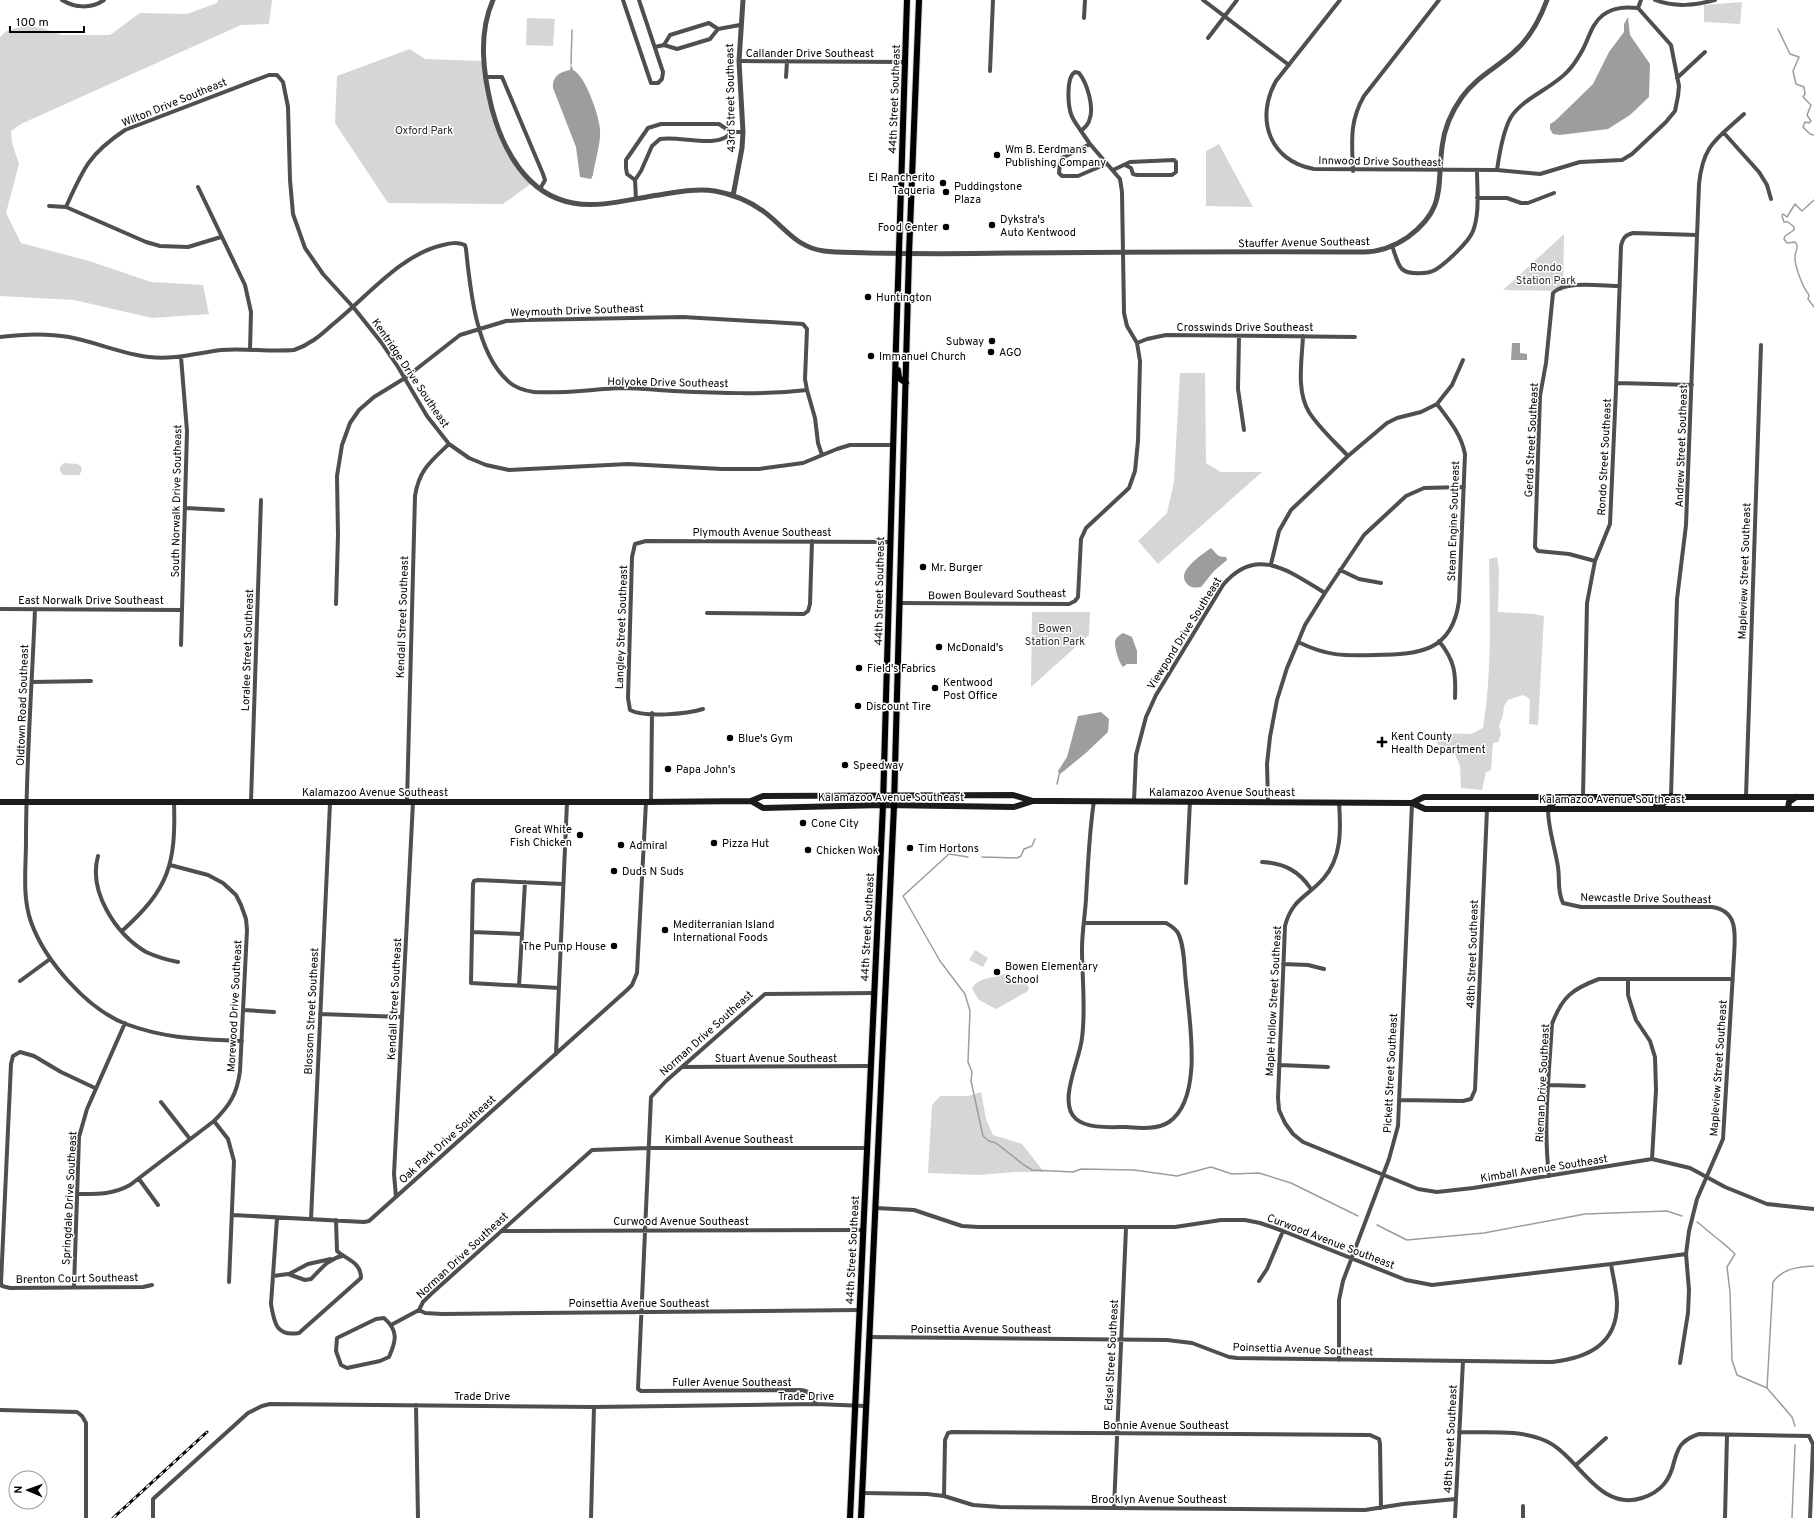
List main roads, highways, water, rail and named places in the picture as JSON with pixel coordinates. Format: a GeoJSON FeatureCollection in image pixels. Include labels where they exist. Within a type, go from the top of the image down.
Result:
{"type":"FeatureCollection","features":[{"type":"Feature","properties":{"kind":"main road","name":"44th Street Southeast"},"geometry":{"type":"LineString","coordinates":[[850,1518],[862,1230],[884,796],[898,254],[907,0]]}},
{"type":"Feature","properties":{"kind":"main road","name":"44th Street Southeast"},"geometry":{"type":"LineString","coordinates":[[861,1518],[894,806],[909,254],[919,0]]}},
{"type":"Feature","properties":{"kind":"main road"},"geometry":{"type":"LineString","coordinates":[[905,62],[911,65],[913,69],[915,104]]}},
{"type":"Feature","properties":{"kind":"main road"},"geometry":{"type":"LineString","coordinates":[[903,116],[906,124],[914,127]]}},
{"type":"Feature","properties":{"kind":"main road"},"geometry":{"type":"LineString","coordinates":[[902,142],[907,143],[913,150]]}},
{"type":"Feature","properties":{"kind":"main road"},"geometry":{"type":"LineString","coordinates":[[896,345],[899,351],[898,374],[902,382],[906,383]]}},
{"type":"Feature","properties":{"kind":"main road"},"geometry":{"type":"LineString","coordinates":[[893,445],[900,451],[904,461]]}},
{"type":"Feature","properties":{"kind":"main road"},"geometry":{"type":"LineString","coordinates":[[889,585],[893,599],[900,603]]}},
{"type":"Feature","properties":{"kind":"main road"},"geometry":{"type":"LineString","coordinates":[[888,621],[895,628],[899,636]]}},
{"type":"Feature","properties":{"kind":"main road"},"geometry":{"type":"LineString","coordinates":[[988,807],[1001,804],[1003,795]]}},
{"type":"Feature","properties":{"kind":"main road","name":"Kalamazoo Avenue Southeast"},"geometry":{"type":"LineString","coordinates":[[0,802],[648,802],[751,801],[763,796],[1003,795],[1014,795],[1033,801],[1190,802],[1412,802],[1424,797],[1814,797]]}},
{"type":"Feature","properties":{"kind":"main road"},"geometry":{"type":"LineString","coordinates":[[773,808],[773,801],[786,796]]}},
{"type":"Feature","properties":{"kind":"main road"},"geometry":{"type":"LineString","coordinates":[[1548,809],[1556,800],[1590,799],[1595,796]]}},
{"type":"Feature","properties":{"kind":"main road"},"geometry":{"type":"LineString","coordinates":[[1617,809],[1627,805],[1661,805],[1671,796]]}},
{"type":"Feature","properties":{"kind":"main road"},"geometry":{"type":"LineString","coordinates":[[1788,809],[1788,802],[1796,797]]}},
{"type":"Feature","properties":{"kind":"main road","name":"Kalamazoo Avenue Southeast"},"geometry":{"type":"LineString","coordinates":[[751,801],[763,808],[773,808],[883,805],[1014,807],[1033,801]]}},
{"type":"Feature","properties":{"kind":"main road","name":"Kalamazoo Avenue Southeast"},"geometry":{"type":"LineString","coordinates":[[1412,802],[1425,809],[1814,809]]}},
{"type":"Feature","properties":{"kind":"main road"},"geometry":{"type":"LineString","coordinates":[[878,906],[882,914],[888,919]]}},
{"type":"Feature","properties":{"kind":"main road"},"geometry":{"type":"LineString","coordinates":[[875,974],[879,984],[885,989]]}},
{"type":"Feature","properties":{"kind":"main road"},"geometry":{"type":"LineString","coordinates":[[874,993],[882,1000],[884,1008]]}},
{"type":"Feature","properties":{"kind":"main road"},"geometry":{"type":"LineString","coordinates":[[869,1086],[873,1095],[880,1099]]}},
{"type":"Feature","properties":{"kind":"main road"},"geometry":{"type":"LineString","coordinates":[[865,1189],[868,1202],[875,1208]]}},
{"type":"Feature","properties":{"kind":"main road"},"geometry":{"type":"LineString","coordinates":[[862,1230],[868,1233],[874,1243]]}},
{"type":"Feature","properties":{"kind":"main road"},"geometry":{"type":"LineString","coordinates":[[859,1320],[862,1332],[869,1337]]}},
{"type":"Feature","properties":{"kind":"waterway"},"geometry":{"type":"LineString","coordinates":[[1778,29],[1790,54],[1799,57],[1793,71],[1796,84],[1804,87],[1805,94],[1803,97],[1811,105],[1807,115],[1811,121],[1809,123],[1805,122],[1803,127],[1810,134],[1814,135]]}},
{"type":"Feature","properties":{"kind":"waterway"},"geometry":{"type":"LineString","coordinates":[[571,64],[572,30]]}},
{"type":"Feature","properties":{"kind":"waterway"},"geometry":{"type":"LineString","coordinates":[[1814,200],[1802,211],[1795,204],[1787,217],[1783,214],[1782,216],[1784,222],[1788,222],[1794,227],[1794,230],[1785,236],[1784,239],[1787,243],[1795,242],[1796,244],[1795,260],[1797,270],[1809,295],[1808,299],[1814,307]]}},
{"type":"Feature","properties":{"kind":"waterway"},"geometry":{"type":"LineString","coordinates":[[1057,784],[1059,775]]}},
{"type":"Feature","properties":{"kind":"waterway"},"geometry":{"type":"LineString","coordinates":[[982,857],[1017,858],[1021,856],[1024,849],[1032,846],[1035,839]]}},
{"type":"Feature","properties":{"kind":"waterway"},"geometry":{"type":"LineString","coordinates":[[968,857],[949,854],[903,896],[940,961],[965,994],[970,1011],[968,1062],[972,1072],[971,1081],[983,1136],[989,1141],[996,1143],[1032,1170],[1073,1172],[1081,1169],[1134,1170],[1177,1176],[1211,1167],[1232,1174],[1259,1173],[1291,1183],[1358,1216]]}},
{"type":"Feature","properties":{"kind":"waterway"},"geometry":{"type":"LineString","coordinates":[[1377,1225],[1407,1240],[1484,1233],[1585,1214],[1667,1211],[1682,1216]]}},
{"type":"Feature","properties":{"kind":"waterway"},"geometry":{"type":"LineString","coordinates":[[1697,1222],[1735,1254],[1727,1267],[1730,1292],[1732,1360],[1737,1375],[1767,1388],[1792,1417],[1795,1426]]}},
{"type":"Feature","properties":{"kind":"waterway"},"geometry":{"type":"LineString","coordinates":[[1767,1388],[1773,1282],[1781,1274],[1791,1269],[1814,1266]]}},
{"type":"Feature","properties":{"kind":"waterway"},"geometry":{"type":"LineString","coordinates":[[1792,1518],[1795,1445]]}},
{"type":"Feature","properties":{"kind":"railway"},"geometry":{"type":"LineString","coordinates":[[113,1518],[207,1432]]}},
{"type":"Feature","properties":{"kind":"place","name":"Wm B. Eerdmans Publishing Company"},"geometry":{"type":"Point","coordinates":[997,155]}},
{"type":"Feature","properties":{"kind":"place","name":"El Rancherito Taqueria"},"geometry":{"type":"Point","coordinates":[943,183]}},
{"type":"Feature","properties":{"kind":"place","name":"Puddingstone Plaza"},"geometry":{"type":"Point","coordinates":[946,192]}},
{"type":"Feature","properties":{"kind":"place","name":"Dykstra's Auto Kentwood"},"geometry":{"type":"Point","coordinates":[992,225]}},
{"type":"Feature","properties":{"kind":"place","name":"Food Center"},"geometry":{"type":"Point","coordinates":[946,227]}},
{"type":"Feature","properties":{"kind":"place","name":"Huntington"},"geometry":{"type":"Point","coordinates":[868,297]}},
{"type":"Feature","properties":{"kind":"place","name":"Subway"},"geometry":{"type":"Point","coordinates":[992,341]}},
{"type":"Feature","properties":{"kind":"place","name":"AGO"},"geometry":{"type":"Point","coordinates":[991,352]}},
{"type":"Feature","properties":{"kind":"place","name":"Immanuel Church"},"geometry":{"type":"Point","coordinates":[871,356]}},
{"type":"Feature","properties":{"kind":"place","name":"Mr. Burger"},"geometry":{"type":"Point","coordinates":[923,567]}},
{"type":"Feature","properties":{"kind":"place","name":"McDonald's"},"geometry":{"type":"Point","coordinates":[939,647]}},
{"type":"Feature","properties":{"kind":"place","name":"Field's Fabrics"},"geometry":{"type":"Point","coordinates":[859,668]}},
{"type":"Feature","properties":{"kind":"place","name":"Kentwood Post Office"},"geometry":{"type":"Point","coordinates":[935,688]}},
{"type":"Feature","properties":{"kind":"place","name":"Discount Tire"},"geometry":{"type":"Point","coordinates":[858,706]}},
{"type":"Feature","properties":{"kind":"place","name":"Blue's Gym"},"geometry":{"type":"Point","coordinates":[730,738]}},
{"type":"Feature","properties":{"kind":"place","name":"Kent County Health Department"},"geometry":{"type":"Point","coordinates":[1382,742]}},
{"type":"Feature","properties":{"kind":"place","name":"Speedway"},"geometry":{"type":"Point","coordinates":[845,765]}},
{"type":"Feature","properties":{"kind":"place","name":"Papa John's"},"geometry":{"type":"Point","coordinates":[668,769]}},
{"type":"Feature","properties":{"kind":"place","name":"Cone City"},"geometry":{"type":"Point","coordinates":[803,823]}},
{"type":"Feature","properties":{"kind":"place","name":"Great White Fish Chicken"},"geometry":{"type":"Point","coordinates":[580,835]}},
{"type":"Feature","properties":{"kind":"place","name":"Pizza Hut"},"geometry":{"type":"Point","coordinates":[714,843]}},
{"type":"Feature","properties":{"kind":"place","name":"Admiral"},"geometry":{"type":"Point","coordinates":[621,845]}},
{"type":"Feature","properties":{"kind":"place","name":"Tim Hortons"},"geometry":{"type":"Point","coordinates":[910,848]}},
{"type":"Feature","properties":{"kind":"place","name":"Chicken Wok"},"geometry":{"type":"Point","coordinates":[808,850]}},
{"type":"Feature","properties":{"kind":"place","name":"Duds N Suds"},"geometry":{"type":"Point","coordinates":[614,871]}},
{"type":"Feature","properties":{"kind":"place","name":"Mediterranian Island International Foods"},"geometry":{"type":"Point","coordinates":[665,930]}},
{"type":"Feature","properties":{"kind":"place","name":"The Pump House"},"geometry":{"type":"Point","coordinates":[614,946]}},
{"type":"Feature","properties":{"kind":"place","name":"Bowen Elementary School"},"geometry":{"type":"Point","coordinates":[997,972]}},
{"type":"Feature","properties":{"kind":"park label","name":"Oxford Park"},"geometry":{"type":"Point","coordinates":[424,130]}},
{"type":"Feature","properties":{"kind":"park label","name":"Rondo Station Park"},"geometry":{"type":"Point","coordinates":[1546,273]}},
{"type":"Feature","properties":{"kind":"park label","name":"Bowen Station Park"},"geometry":{"type":"Point","coordinates":[1055,634]}}]}
